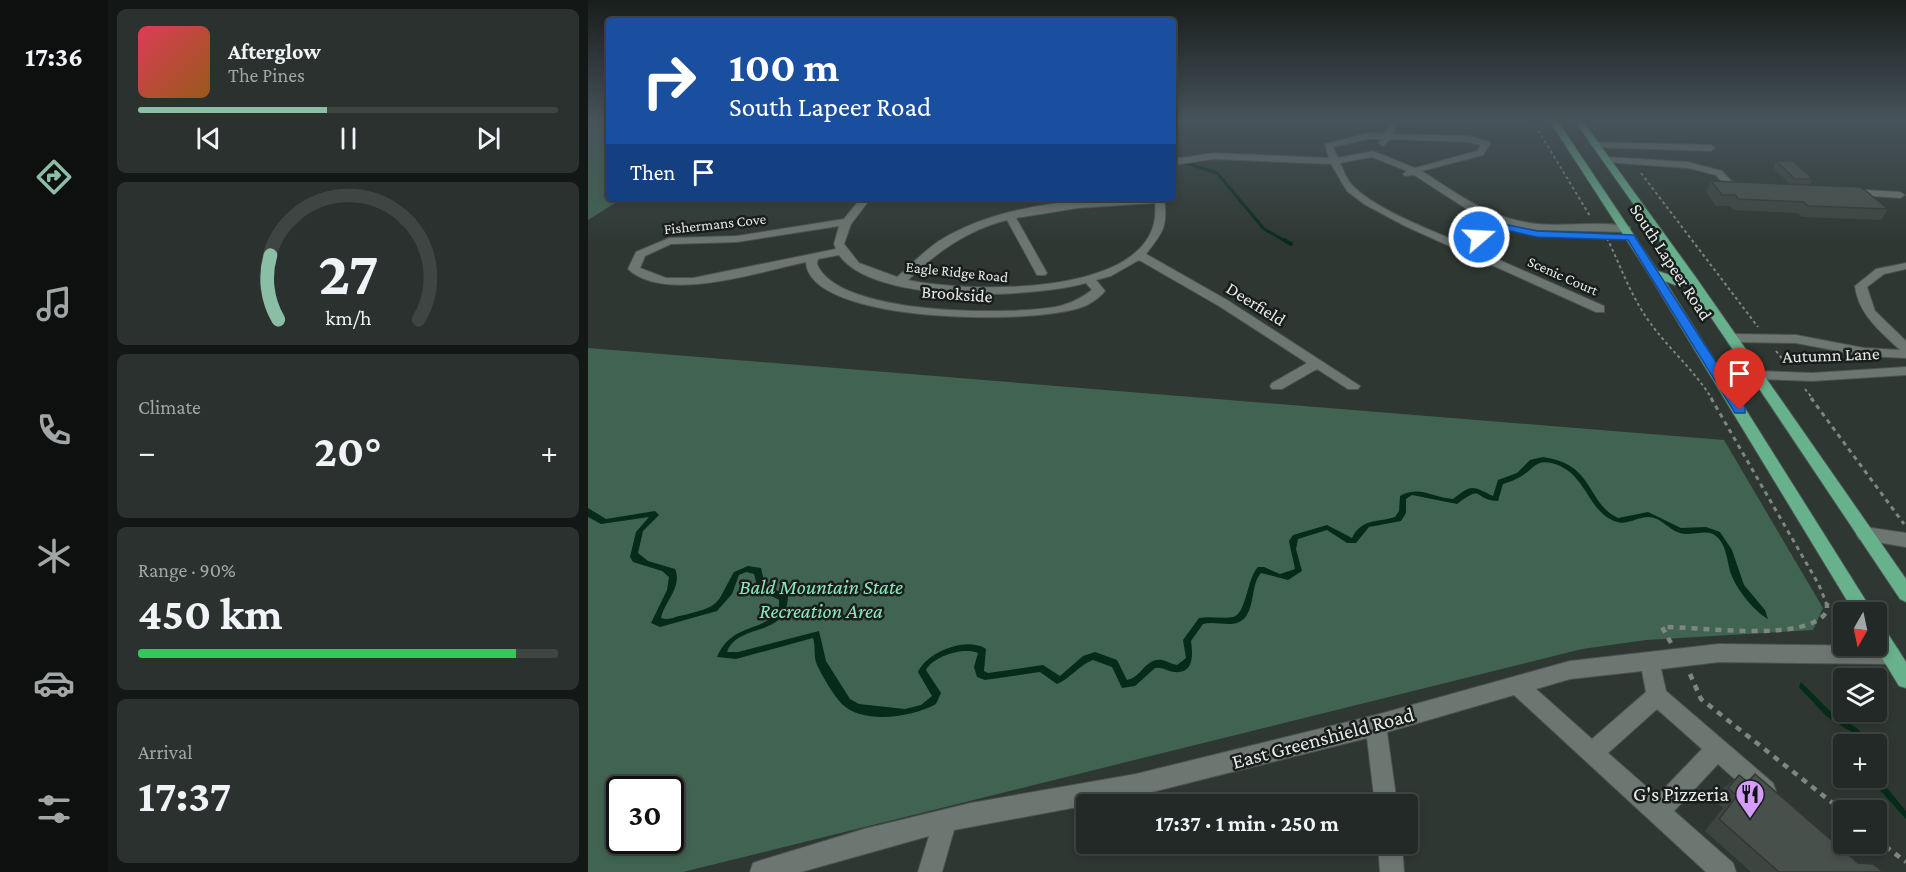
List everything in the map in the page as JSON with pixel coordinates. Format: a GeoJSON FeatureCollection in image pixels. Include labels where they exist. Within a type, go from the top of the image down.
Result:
{"type":"FeatureCollection","features":[{"type":"Feature","properties":{"kind":"main road","name":"South Lapeer Road"},"geometry":{"type":"LineString","coordinates":[[1580,161],[1718,373],[1858,602]]}},
{"type":"Feature","properties":{"kind":"main road","name":"South Lapeer Road"},"geometry":{"type":"LineString","coordinates":[[1607,161],[1693,281],[1906,594]]}},
{"type":"Feature","properties":{"kind":"main road"},"geometry":{"type":"LineString","coordinates":[[1654,273],[1675,281],[1693,281]]}},
{"type":"Feature","properties":{"kind":"main road"},"geometry":{"type":"LineString","coordinates":[[1718,373],[1740,374],[1761,380]]}},
{"type":"Feature","properties":{"kind":"main road"},"geometry":{"type":"LineString","coordinates":[[1887,649],[1906,679]]}},
{"type":"Feature","properties":{"kind":"street"},"geometry":{"type":"LineString","coordinates":[[1328,161],[1335,161]]}},
{"type":"Feature","properties":{"kind":"street","name":"Scenic Court"},"geometry":{"type":"LineString","coordinates":[[1335,161],[1350,189],[1368,202],[1464,249],[1600,309]]}},
{"type":"Feature","properties":{"kind":"street"},"geometry":{"type":"LineString","coordinates":[[1382,161],[1411,173],[1463,211],[1497,223],[1537,234],[1628,233]]}},
{"type":"Feature","properties":{"kind":"street"},"geometry":{"type":"LineString","coordinates":[[1411,173],[1428,165],[1447,161]]}},
{"type":"Feature","properties":{"kind":"street"},"geometry":{"type":"LineString","coordinates":[[1618,161],[1688,165],[1719,173],[1732,188],[1755,189]]}},
{"type":"Feature","properties":{"kind":"street"},"geometry":{"type":"LineString","coordinates":[[1835,192],[1900,195]]}},
{"type":"Feature","properties":{"kind":"street"},"geometry":{"type":"LineString","coordinates":[[842,251],[839,244],[844,222],[864,201]]}},
{"type":"Feature","properties":{"kind":"street"},"geometry":{"type":"LineString","coordinates":[[900,281],[948,240],[979,225],[1055,209],[1138,201]]}},
{"type":"Feature","properties":{"kind":"street","name":"Eagle Ridge Road"},"geometry":{"type":"LineString","coordinates":[[842,251],[853,264],[872,274],[900,281],[956,290],[1008,293],[1042,291],[1089,279],[1139,255],[1158,232],[1161,224],[1159,201]]}},
{"type":"Feature","properties":{"kind":"street"},"geometry":{"type":"LineString","coordinates":[[1010,217],[1041,273]]}},
{"type":"Feature","properties":{"kind":"street","name":"Fishermans Cove"},"geometry":{"type":"LineString","coordinates":[[842,251],[677,283],[650,279],[634,269],[640,254],[669,241],[737,239],[844,222]]}},
{"type":"Feature","properties":{"kind":"street"},"geometry":{"type":"LineString","coordinates":[[1464,249],[1497,223]]}},
{"type":"Feature","properties":{"kind":"street","name":"Deerfield"},"geometry":{"type":"LineString","coordinates":[[1139,255],[1223,303],[1353,386]]}},
{"type":"Feature","properties":{"kind":"street","name":"Brookside"},"geometry":{"type":"LineString","coordinates":[[813,258],[811,264],[818,278],[834,290],[858,300],[920,310],[976,315],[1045,312],[1086,303],[1099,291],[1089,279]]}},
{"type":"Feature","properties":{"kind":"street"},"geometry":{"type":"LineString","coordinates":[[1906,266],[1880,271],[1862,286],[1861,294],[1884,327],[1906,348]]}},
{"type":"Feature","properties":{"kind":"street"},"geometry":{"type":"LineString","coordinates":[[1732,338],[1796,339],[1863,352],[1906,354]]}},
{"type":"Feature","properties":{"kind":"street"},"geometry":{"type":"LineString","coordinates":[[1277,386],[1317,363]]}},
{"type":"Feature","properties":{"kind":"street","name":"Autumn Lane"},"geometry":{"type":"LineString","coordinates":[[1761,380],[1906,371]]}},
{"type":"Feature","properties":{"kind":"street"},"geometry":{"type":"LineString","coordinates":[[1865,534],[1906,540]]}},
{"type":"Feature","properties":{"kind":"street","name":"East Greenshield Road"},"geometry":{"type":"LineString","coordinates":[[762,872],[864,841],[945,821],[1136,785],[1376,725],[1570,670],[1730,652],[1891,655]]}},
{"type":"Feature","properties":{"kind":"street"},"geometry":{"type":"LineString","coordinates":[[1650,660],[1657,696],[1779,803]]}},
{"type":"Feature","properties":{"kind":"street"},"geometry":{"type":"LineString","coordinates":[[1517,685],[1724,872]]}},
{"type":"Feature","properties":{"kind":"street"},"geometry":{"type":"LineString","coordinates":[[1592,753],[1657,696]]}},
{"type":"Feature","properties":{"kind":"street"},"geometry":{"type":"LineString","coordinates":[[1376,725],[1385,794]]}},
{"type":"Feature","properties":{"kind":"street"},"geometry":{"type":"LineString","coordinates":[[1658,812],[1716,750]]}},
{"type":"Feature","properties":{"kind":"street"},"geometry":{"type":"LineString","coordinates":[[930,872],[945,821]]}},
{"type":"Feature","properties":{"kind":"street"},"geometry":{"type":"LineString","coordinates":[[1391,854],[1392,872]]}},
{"type":"Feature","properties":{"kind":"path"},"geometry":{"type":"LineString","coordinates":[[1556,161],[1583,205]]}},
{"type":"Feature","properties":{"kind":"path"},"geometry":{"type":"LineString","coordinates":[[1636,166],[1759,329]]}},
{"type":"Feature","properties":{"kind":"path"},"geometry":{"type":"LineString","coordinates":[[1607,238],[1625,281],[1654,329],[1704,386],[1820,585],[1827,606],[1826,613],[1821,619],[1785,631],[1740,632],[1697,627],[1662,627],[1672,644]]}},
{"type":"Feature","properties":{"kind":"path"},"geometry":{"type":"LineString","coordinates":[[1775,350],[1793,373]]}},
{"type":"Feature","properties":{"kind":"path"},"geometry":{"type":"LineString","coordinates":[[1798,380],[1906,527]]}},
{"type":"Feature","properties":{"kind":"path"},"geometry":{"type":"LineString","coordinates":[[1688,670],[1701,699],[1833,803]]}},
{"type":"Feature","properties":{"kind":"path"},"geometry":{"type":"LineString","coordinates":[[1887,847],[1906,862]]}},
{"type":"Feature","properties":{"kind":"green space"},"geometry":{"type":"Polygon","coordinates":[[[588,161],[606,161],[606,201],[618,201],[588,220],[588,161]]]}},
{"type":"Feature","properties":{"kind":"green space","name":"Bald Mountain State Recreation Area"},"geometry":{"type":"Polygon","coordinates":[[[588,348],[1724,440],[1823,608],[1813,630],[1646,640],[1582,649],[683,872],[588,872],[588,348]]]}},
{"type":"Feature","properties":{"kind":"shaded area"},"geometry":{"type":"Polygon","coordinates":[[[1543,457],[1572,467],[1581,475],[1600,503],[1618,518],[1648,512],[1681,528],[1706,527],[1720,532],[1732,550],[1744,585],[1765,610],[1768,619],[1737,587],[1731,574],[1725,549],[1716,536],[1708,533],[1680,533],[1653,518],[1644,517],[1617,522],[1599,510],[1572,474],[1563,467],[1546,462],[1534,466],[1524,475],[1503,484],[1498,501],[1475,494],[1457,504],[1412,495],[1406,499],[1406,513],[1401,521],[1369,527],[1356,543],[1347,543],[1327,530],[1298,539],[1296,549],[1302,571],[1288,580],[1261,573],[1255,585],[1248,614],[1233,624],[1203,624],[1191,641],[1192,652],[1189,667],[1181,672],[1155,668],[1135,686],[1122,688],[1112,667],[1093,660],[1057,684],[1040,672],[985,680],[977,677],[974,667],[978,653],[957,652],[935,661],[926,670],[941,693],[936,704],[902,715],[875,717],[851,711],[842,704],[828,686],[817,665],[813,638],[736,659],[717,657],[731,638],[774,616],[779,608],[779,600],[758,589],[754,574],[746,572],[739,575],[732,594],[717,611],[660,627],[651,623],[667,590],[669,577],[662,571],[633,562],[630,557],[636,532],[649,517],[601,524],[588,517],[588,508],[606,519],[655,511],[659,515],[643,531],[638,553],[648,561],[675,569],[677,582],[661,618],[672,618],[712,606],[721,597],[734,572],[748,566],[761,568],[765,585],[788,596],[786,610],[780,619],[771,625],[741,637],[727,652],[738,652],[819,631],[826,661],[850,699],[859,704],[905,709],[921,705],[932,696],[918,672],[923,665],[938,653],[959,645],[978,645],[986,649],[984,671],[988,673],[1043,665],[1060,676],[1083,656],[1095,652],[1117,660],[1127,680],[1137,675],[1152,661],[1162,660],[1177,665],[1186,658],[1183,640],[1199,618],[1229,618],[1237,615],[1258,567],[1264,567],[1280,574],[1295,569],[1289,541],[1293,535],[1327,525],[1352,538],[1365,524],[1395,517],[1399,511],[1400,496],[1407,493],[1420,492],[1453,499],[1472,488],[1493,496],[1498,480],[1517,473],[1530,460],[1543,457]]]}},
{"type":"Feature","properties":{"kind":"shaded area"},"geometry":{"type":"Polygon","coordinates":[[[1801,682],[1833,713],[1833,720],[1826,716],[1799,687],[1801,682]]]}},
{"type":"Feature","properties":{"kind":"shaded area"},"geometry":{"type":"Polygon","coordinates":[[[1836,722],[1847,722],[1861,734],[1853,733],[1836,722]]]}},
{"type":"Feature","properties":{"kind":"shaded area"},"geometry":{"type":"Polygon","coordinates":[[[1878,788],[1887,788],[1906,811],[1906,819],[1878,788]]]}},
{"type":"Feature","properties":{"kind":"building"},"geometry":{"type":"Polygon","coordinates":[[[1776,161],[1793,161],[1813,179],[1795,179],[1776,161]]]}},
{"type":"Feature","properties":{"kind":"building"},"geometry":{"type":"Polygon","coordinates":[[[1711,181],[1861,187],[1888,209],[1808,206],[1804,202],[1738,199],[1735,195],[1722,195],[1711,181]]]}},
{"type":"Feature","properties":{"kind":"building","name":"G's Pizzeria"},"geometry":{"type":"Polygon","coordinates":[[[1755,774],[1833,841],[1833,854],[1848,854],[1858,863],[1873,864],[1883,872],[1779,872],[1719,819],[1737,796],[1728,788],[1739,775],[1748,782],[1755,774]]]}},
{"type":"Feature","properties":{"kind":"waterway"},"geometry":{"type":"LineString","coordinates":[[1178,161],[1217,173],[1264,229],[1287,242]]}},
{"type":"Feature","properties":{"kind":"waterway"},"geometry":{"type":"LineString","coordinates":[[1284,240],[1291,244]]}},
{"type":"Feature","properties":{"kind":"place","name":"G's Pizzeria"},"geometry":{"type":"Point","coordinates":[1750,820]}},
{"type":"Feature","properties":{"kind":"route"},"geometry":{"type":"LineString","coordinates":[[1479,237],[1494,225],[1537,234],[1631,237],[1740,410]]}}]}
